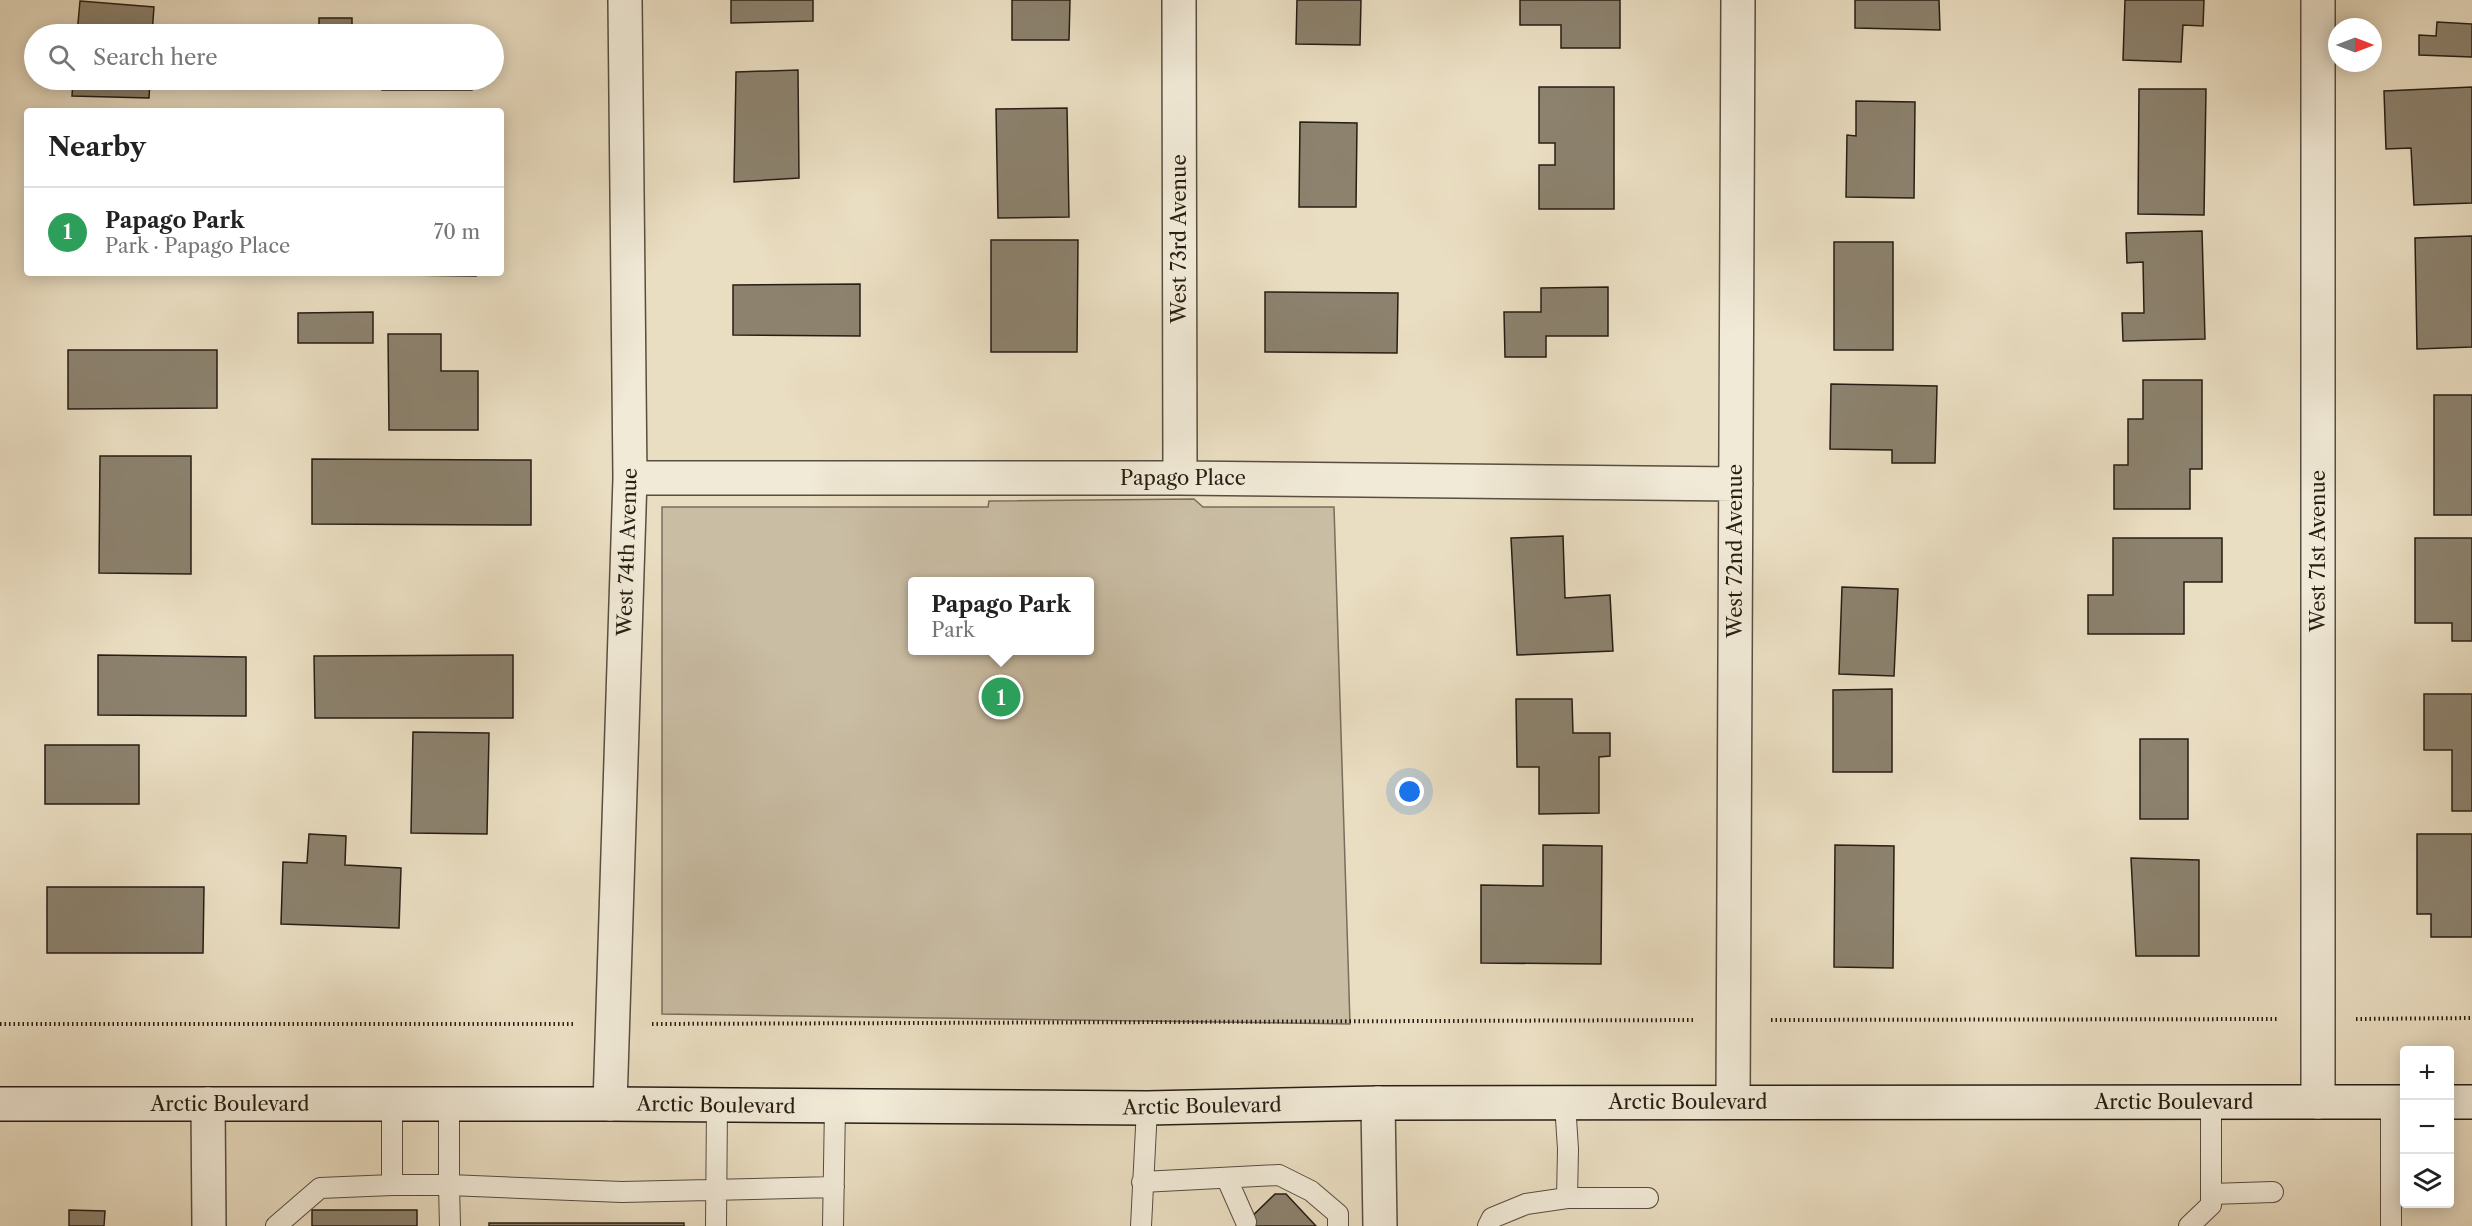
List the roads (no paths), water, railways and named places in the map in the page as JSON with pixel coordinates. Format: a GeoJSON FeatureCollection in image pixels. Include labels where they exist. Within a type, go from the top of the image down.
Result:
{"type":"FeatureCollection","features":[{"type":"Feature","properties":{"kind":"street","name":"West 74th Avenue"},"geometry":{"type":"LineString","coordinates":[[610,1104],[630,478],[626,0]]}},
{"type":"Feature","properties":{"kind":"street","name":"West 73rd Avenue"},"geometry":{"type":"LineString","coordinates":[[1179,0],[1180,478]]}},
{"type":"Feature","properties":{"kind":"street","name":"West 72nd Avenue"},"geometry":{"type":"LineString","coordinates":[[1733,1102],[1738,0]]}},
{"type":"Feature","properties":{"kind":"street","name":"West 71st Avenue"},"geometry":{"type":"LineString","coordinates":[[2318,0],[2318,1102]]}},
{"type":"Feature","properties":{"kind":"street","name":"Papago Place"},"geometry":{"type":"LineString","coordinates":[[630,478],[1180,478],[1736,484]]}},
{"type":"Feature","properties":{"kind":"street","name":"Arctic Boulevard"},"geometry":{"type":"LineString","coordinates":[[0,1104],[610,1104],[1147,1108],[1378,1102],[2398,1102]]}},
{"type":"Feature","properties":{"kind":"street"},"geometry":{"type":"LineString","coordinates":[[1378,1102],[1380,1226]]}},
{"type":"Feature","properties":{"kind":"street"},"geometry":{"type":"LineString","coordinates":[[2454,1102],[2472,1102]]}},
{"type":"Feature","properties":{"kind":"street"},"geometry":{"type":"LineString","coordinates":[[208,1104],[209,1226]]}},
{"type":"Feature","properties":{"kind":"lane"},"geometry":{"type":"LineString","coordinates":[[1565,1102],[1568,1149],[1567,1198]]}},
{"type":"Feature","properties":{"kind":"lane"},"geometry":{"type":"LineString","coordinates":[[2189,1226],[2211,1205],[2211,1102]]}},
{"type":"Feature","properties":{"kind":"lane"},"geometry":{"type":"LineString","coordinates":[[2391,1226],[2398,1102]]}},
{"type":"Feature","properties":{"kind":"lane"},"geometry":{"type":"LineString","coordinates":[[392,1104],[392,1185]]}},
{"type":"Feature","properties":{"kind":"lane"},"geometry":{"type":"LineString","coordinates":[[449,1104],[450,1226]]}},
{"type":"Feature","properties":{"kind":"lane"},"geometry":{"type":"LineString","coordinates":[[716,1226],[717,1105]]}},
{"type":"Feature","properties":{"kind":"lane"},"geometry":{"type":"LineString","coordinates":[[834,1226],[835,1106]]}},
{"type":"Feature","properties":{"kind":"lane"},"geometry":{"type":"LineString","coordinates":[[1141,1226],[1147,1108]]}},
{"type":"Feature","properties":{"kind":"lane"},"geometry":{"type":"LineString","coordinates":[[1142,1182],[1227,1179],[1280,1174],[1311,1191],[1338,1214],[1338,1226]]}},
{"type":"Feature","properties":{"kind":"lane"},"geometry":{"type":"LineString","coordinates":[[1227,1179],[1246,1222]]}},
{"type":"Feature","properties":{"kind":"lane"},"geometry":{"type":"LineString","coordinates":[[276,1226],[320,1188],[449,1185],[622,1192],[834,1187]]}},
{"type":"Feature","properties":{"kind":"lane"},"geometry":{"type":"LineString","coordinates":[[2211,1194],[2272,1192]]}},
{"type":"Feature","properties":{"kind":"lane"},"geometry":{"type":"LineString","coordinates":[[1488,1226],[1492,1218],[1526,1204],[1567,1198],[1648,1198]]}},
{"type":"Feature","properties":{"kind":"place","name":"Papago Park"},"geometry":{"type":"Point","coordinates":[1001,697]}}]}
